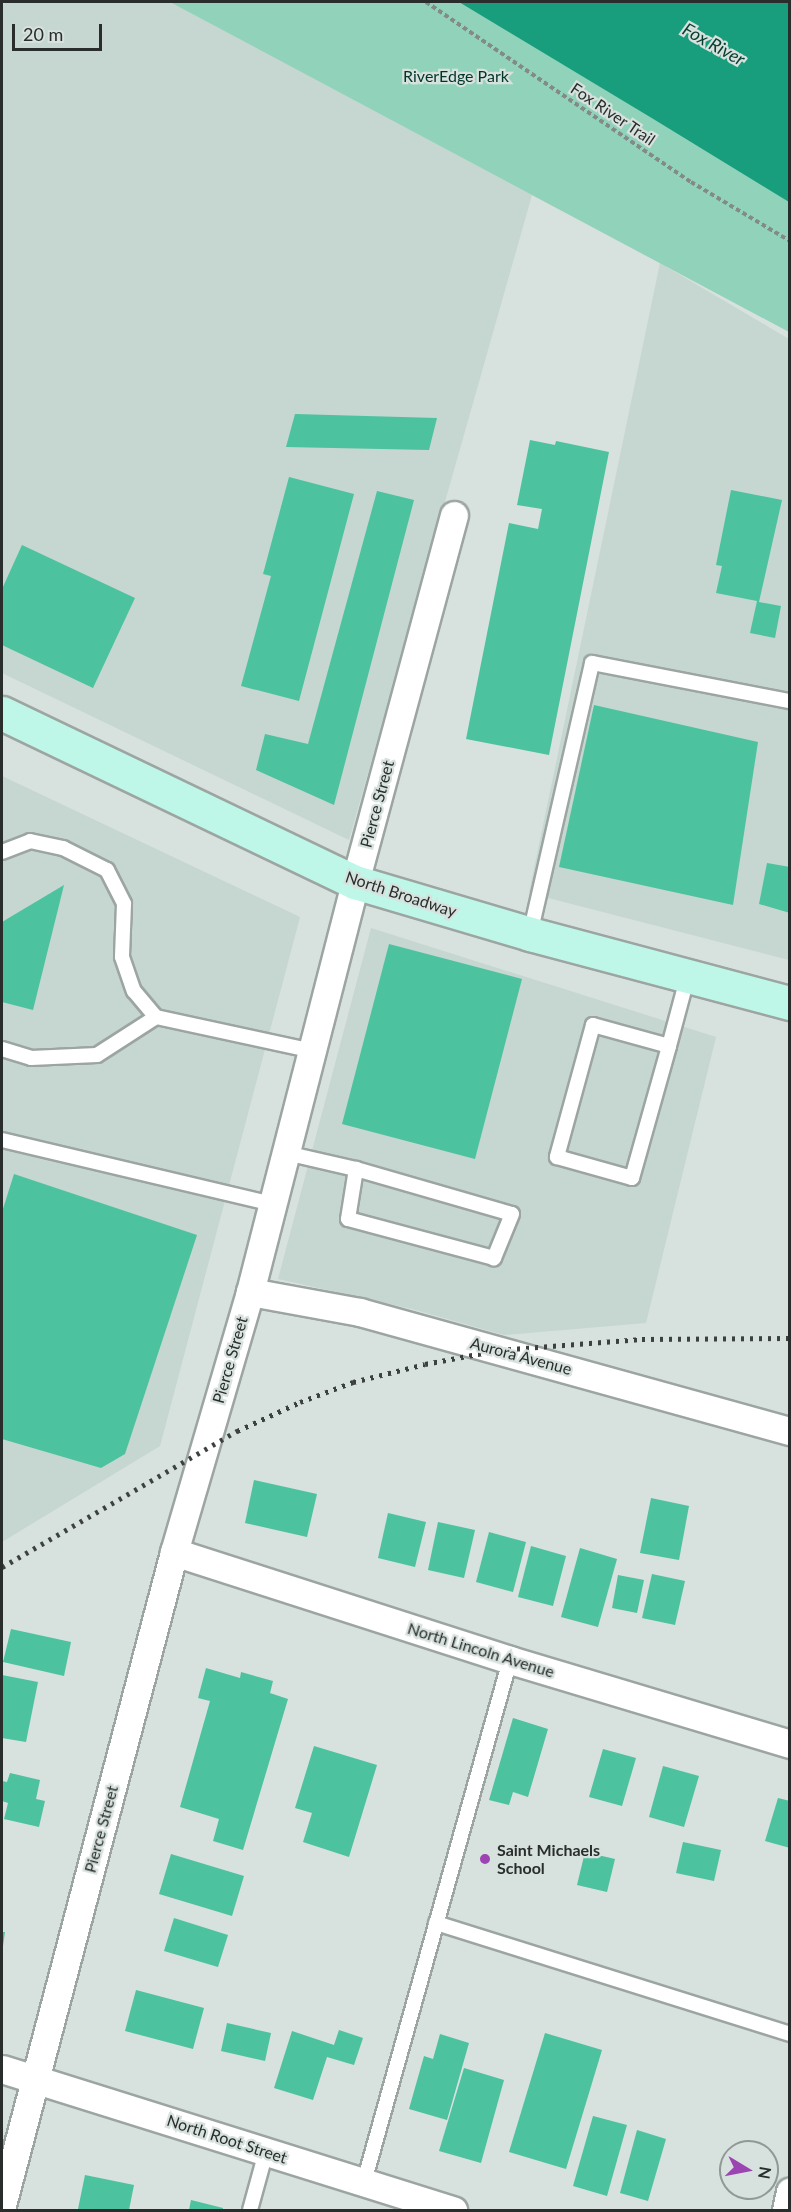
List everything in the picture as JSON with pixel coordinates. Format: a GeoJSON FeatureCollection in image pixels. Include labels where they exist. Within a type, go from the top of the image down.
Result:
{"type":"FeatureCollection","features":[{"type":"Feature","properties":{"kind":"main road","name":"North Broadway"},"geometry":{"type":"LineString","coordinates":[[2,713],[355,882],[530,934],[789,1004]]}},
{"type":"Feature","properties":{"kind":"street","name":"Pierce Street"},"geometry":{"type":"LineString","coordinates":[[2,2205],[174,1552],[250,1292],[355,882],[454,515]]}},
{"type":"Feature","properties":{"kind":"street","name":"Aurora Avenue"},"geometry":{"type":"LineString","coordinates":[[250,1292],[360,1312],[789,1431]]}},
{"type":"Feature","properties":{"kind":"street","name":"North Lincoln Avenue"},"geometry":{"type":"LineString","coordinates":[[174,1552],[510,1660],[789,1744]]}},
{"type":"Feature","properties":{"kind":"street","name":"North Root Street"},"geometry":{"type":"LineString","coordinates":[[2,2069],[453,2211]]}},
{"type":"Feature","properties":{"kind":"street"},"geometry":{"type":"LineString","coordinates":[[786,2211],[789,2191]]}},
{"type":"Feature","properties":{"kind":"lane"},"geometry":{"type":"LineString","coordinates":[[530,934],[592,663],[789,701]]}},
{"type":"Feature","properties":{"kind":"lane"},"geometry":{"type":"LineString","coordinates":[[2,852],[30,841],[63,848],[107,870],[124,904],[122,957],[134,991],[156,1017],[313,1051]]}},
{"type":"Feature","properties":{"kind":"lane"},"geometry":{"type":"LineString","coordinates":[[669,1046],[593,1025],[557,1157],[632,1178],[669,1046],[688,975]]}},
{"type":"Feature","properties":{"kind":"lane"},"geometry":{"type":"LineString","coordinates":[[2,1049],[31,1058],[98,1055],[156,1017]]}},
{"type":"Feature","properties":{"kind":"lane"},"geometry":{"type":"LineString","coordinates":[[2,1140],[272,1204]]}},
{"type":"Feature","properties":{"kind":"lane"},"geometry":{"type":"LineString","coordinates":[[286,1153],[356,1169],[512,1214],[494,1258],[348,1219],[356,1169]]}},
{"type":"Feature","properties":{"kind":"lane"},"geometry":{"type":"LineString","coordinates":[[364,2182],[510,1660]]}},
{"type":"Feature","properties":{"kind":"lane"},"geometry":{"type":"LineString","coordinates":[[436,1923],[789,2034]]}},
{"type":"Feature","properties":{"kind":"lane"},"geometry":{"type":"LineString","coordinates":[[250,2211],[266,2152]]}},
{"type":"Feature","properties":{"kind":"path","name":"Fox River Trail"},"geometry":{"type":"LineString","coordinates":[[426,2],[691,182],[789,241]]}},
{"type":"Feature","properties":{"kind":"shaded area"},"geometry":{"type":"Polygon","coordinates":[[[6,2],[171,2],[532,195],[349,840],[2,673],[2,6],[6,2]]]}},
{"type":"Feature","properties":{"kind":"shaded area"},"geometry":{"type":"Polygon","coordinates":[[[660,263],[789,339],[789,960],[529,893],[660,263]]]}},
{"type":"Feature","properties":{"kind":"shaded area"},"geometry":{"type":"Polygon","coordinates":[[[2,776],[300,917],[160,1446],[2,1542],[2,776]]]}},
{"type":"Feature","properties":{"kind":"shaded area"},"geometry":{"type":"Polygon","coordinates":[[[371,928],[716,1037],[646,1323],[504,1335],[412,1309],[278,1279],[371,928]]]}},
{"type":"Feature","properties":{"kind":"green space","name":"RiverEdge Park"},"geometry":{"type":"Polygon","coordinates":[[[170,2],[467,2],[789,189],[789,332],[170,2]]]}},
{"type":"Feature","properties":{"kind":"water","name":"Fox River"},"geometry":{"type":"Polygon","coordinates":[[[459,2],[789,2],[789,202],[655,120],[459,2]]]}},
{"type":"Feature","properties":{"kind":"building"},"geometry":{"type":"Polygon","coordinates":[[[295,414],[437,418],[429,450],[286,447],[295,414]]]}},
{"type":"Feature","properties":{"kind":"building"},"geometry":{"type":"Polygon","coordinates":[[[530,440],[555,445],[556,441],[609,452],[549,755],[466,739],[509,523],[538,529],[542,509],[517,505],[530,440]]]}},
{"type":"Feature","properties":{"kind":"building"},"geometry":{"type":"Polygon","coordinates":[[[289,477],[354,494],[299,701],[241,686],[271,576],[263,574],[289,477]]]}},
{"type":"Feature","properties":{"kind":"building"},"geometry":{"type":"Polygon","coordinates":[[[731,490],[782,500],[759,602],[781,606],[775,638],[750,633],[757,601],[716,593],[722,566],[716,565],[731,490]]]}},
{"type":"Feature","properties":{"kind":"building"},"geometry":{"type":"Polygon","coordinates":[[[377,491],[414,500],[334,805],[256,770],[265,734],[308,744],[377,491]]]}},
{"type":"Feature","properties":{"kind":"building"},"geometry":{"type":"Polygon","coordinates":[[[22,545],[135,598],[93,688],[2,645],[2,589],[22,545]]]}},
{"type":"Feature","properties":{"kind":"building"},"geometry":{"type":"Polygon","coordinates":[[[594,705],[758,742],[733,905],[559,867],[594,705]]]}},
{"type":"Feature","properties":{"kind":"building"},"geometry":{"type":"Polygon","coordinates":[[[767,863],[790,867],[790,913],[759,904],[767,863]]]}},
{"type":"Feature","properties":{"kind":"building"},"geometry":{"type":"Polygon","coordinates":[[[64,885],[33,1010],[2,1002],[2,922],[64,885]]]}},
{"type":"Feature","properties":{"kind":"building"},"geometry":{"type":"Polygon","coordinates":[[[389,944],[522,979],[475,1159],[342,1124],[389,944]]]}},
{"type":"Feature","properties":{"kind":"building"},"geometry":{"type":"Polygon","coordinates":[[[14,1174],[197,1235],[125,1454],[101,1468],[2,1439],[2,1212],[14,1174]]]}},
{"type":"Feature","properties":{"kind":"building"},"geometry":{"type":"Polygon","coordinates":[[[254,1480],[317,1494],[307,1537],[245,1523],[254,1480]]]}},
{"type":"Feature","properties":{"kind":"building"},"geometry":{"type":"Polygon","coordinates":[[[651,1498],[689,1506],[679,1560],[640,1553],[651,1498]]]}},
{"type":"Feature","properties":{"kind":"building"},"geometry":{"type":"Polygon","coordinates":[[[388,1513],[426,1522],[415,1567],[378,1558],[388,1513]]]}},
{"type":"Feature","properties":{"kind":"building"},"geometry":{"type":"Polygon","coordinates":[[[438,1522],[475,1530],[464,1578],[428,1570],[438,1522]]]}},
{"type":"Feature","properties":{"kind":"building"},"geometry":{"type":"Polygon","coordinates":[[[489,1532],[526,1542],[513,1592],[476,1582],[489,1532]]]}},
{"type":"Feature","properties":{"kind":"building"},"geometry":{"type":"Polygon","coordinates":[[[531,1546],[566,1556],[553,1606],[518,1597],[531,1546]]]}},
{"type":"Feature","properties":{"kind":"building"},"geometry":{"type":"Polygon","coordinates":[[[580,1548],[617,1559],[598,1627],[561,1617],[580,1548]]]}},
{"type":"Feature","properties":{"kind":"building"},"geometry":{"type":"Polygon","coordinates":[[[652,1574],[685,1581],[675,1625],[642,1618],[652,1574]]]}},
{"type":"Feature","properties":{"kind":"building"},"geometry":{"type":"Polygon","coordinates":[[[618,1575],[644,1580],[637,1613],[612,1608],[618,1575]]]}},
{"type":"Feature","properties":{"kind":"building"},"geometry":{"type":"Polygon","coordinates":[[[11,1629],[71,1642],[64,1676],[3,1662],[11,1629]]]}},
{"type":"Feature","properties":{"kind":"building"},"geometry":{"type":"Polygon","coordinates":[[[206,1668],[240,1678],[241,1672],[273,1681],[270,1693],[288,1699],[243,1850],[213,1841],[219,1819],[180,1807],[210,1701],[198,1698],[206,1668]]]}},
{"type":"Feature","properties":{"kind":"building"},"geometry":{"type":"Polygon","coordinates":[[[2,1675],[38,1682],[26,1742],[2,1738],[2,1675]]]}},
{"type":"Feature","properties":{"kind":"building"},"geometry":{"type":"Polygon","coordinates":[[[513,1718],[548,1729],[528,1797],[513,1792],[509,1805],[489,1800],[513,1718]]]}},
{"type":"Feature","properties":{"kind":"building"},"geometry":{"type":"Polygon","coordinates":[[[314,1746],[377,1765],[349,1857],[303,1842],[312,1813],[295,1808],[314,1746]]]}},
{"type":"Feature","properties":{"kind":"building"},"geometry":{"type":"Polygon","coordinates":[[[603,1749],[636,1758],[622,1806],[589,1797],[603,1749]]]}},
{"type":"Feature","properties":{"kind":"building"},"geometry":{"type":"Polygon","coordinates":[[[663,1766],[699,1776],[684,1827],[649,1817],[663,1766]]]}},
{"type":"Feature","properties":{"kind":"building"},"geometry":{"type":"Polygon","coordinates":[[[10,1773],[40,1780],[36,1799],[45,1801],[39,1827],[4,1819],[8,1803],[2,1801],[2,1781],[7,1782],[10,1773]]]}},
{"type":"Feature","properties":{"kind":"building"},"geometry":{"type":"Polygon","coordinates":[[[778,1798],[790,1801],[790,1848],[765,1841],[778,1798]]]}},
{"type":"Feature","properties":{"kind":"building"},"geometry":{"type":"Polygon","coordinates":[[[683,1842],[721,1850],[714,1881],[676,1873],[683,1842]]]}},
{"type":"Feature","properties":{"kind":"building"},"geometry":{"type":"Polygon","coordinates":[[[585,1852],[615,1859],[607,1892],[577,1885],[585,1852]]]}},
{"type":"Feature","properties":{"kind":"building"},"geometry":{"type":"Polygon","coordinates":[[[171,1854],[244,1876],[232,1916],[159,1894],[171,1854]]]}},
{"type":"Feature","properties":{"kind":"building"},"geometry":{"type":"Polygon","coordinates":[[[174,1918],[228,1935],[218,1967],[164,1951],[174,1918]]]}},
{"type":"Feature","properties":{"kind":"building"},"geometry":{"type":"Polygon","coordinates":[[[2,1932],[5,1932],[3,1946],[2,1946],[2,1932]]]}},
{"type":"Feature","properties":{"kind":"building"},"geometry":{"type":"Polygon","coordinates":[[[136,1990],[204,2008],[193,2049],[125,2031],[136,1990]]]}},
{"type":"Feature","properties":{"kind":"building"},"geometry":{"type":"Polygon","coordinates":[[[227,2023],[271,2033],[265,2061],[221,2051],[227,2023]]]}},
{"type":"Feature","properties":{"kind":"building"},"geometry":{"type":"Polygon","coordinates":[[[339,2030],[363,2038],[354,2065],[327,2057],[313,2100],[274,2088],[292,2031],[334,2045],[339,2030]]]}},
{"type":"Feature","properties":{"kind":"building"},"geometry":{"type":"Polygon","coordinates":[[[545,2033],[602,2050],[566,2169],[509,2152],[545,2033]]]}},
{"type":"Feature","properties":{"kind":"building"},"geometry":{"type":"Polygon","coordinates":[[[440,2034],[469,2043],[447,2120],[409,2109],[424,2056],[433,2059],[440,2034]]]}},
{"type":"Feature","properties":{"kind":"building"},"geometry":{"type":"Polygon","coordinates":[[[464,2068],[504,2080],[481,2163],[439,2151],[464,2068]]]}},
{"type":"Feature","properties":{"kind":"building"},"geometry":{"type":"Polygon","coordinates":[[[593,2116],[627,2125],[607,2196],[573,2186],[593,2116]]]}},
{"type":"Feature","properties":{"kind":"building"},"geometry":{"type":"Polygon","coordinates":[[[637,2130],[666,2139],[648,2201],[620,2193],[637,2130]]]}},
{"type":"Feature","properties":{"kind":"building"},"geometry":{"type":"Polygon","coordinates":[[[85,2175],[134,2185],[129,2210],[78,2209],[85,2175]]]}},
{"type":"Feature","properties":{"kind":"building"},"geometry":{"type":"Polygon","coordinates":[[[191,2200],[223,2208],[223,2210],[189,2210],[191,2200]]]}},
{"type":"Feature","properties":{"kind":"railway"},"geometry":{"type":"LineString","coordinates":[[2,1567],[237,1431],[300,1402],[353,1382],[425,1364],[499,1350],[642,1339],[790,1338]]}},
{"type":"Feature","properties":{"kind":"place","name":"Saint Michaels School"},"geometry":{"type":"Point","coordinates":[485,1859]}}]}
